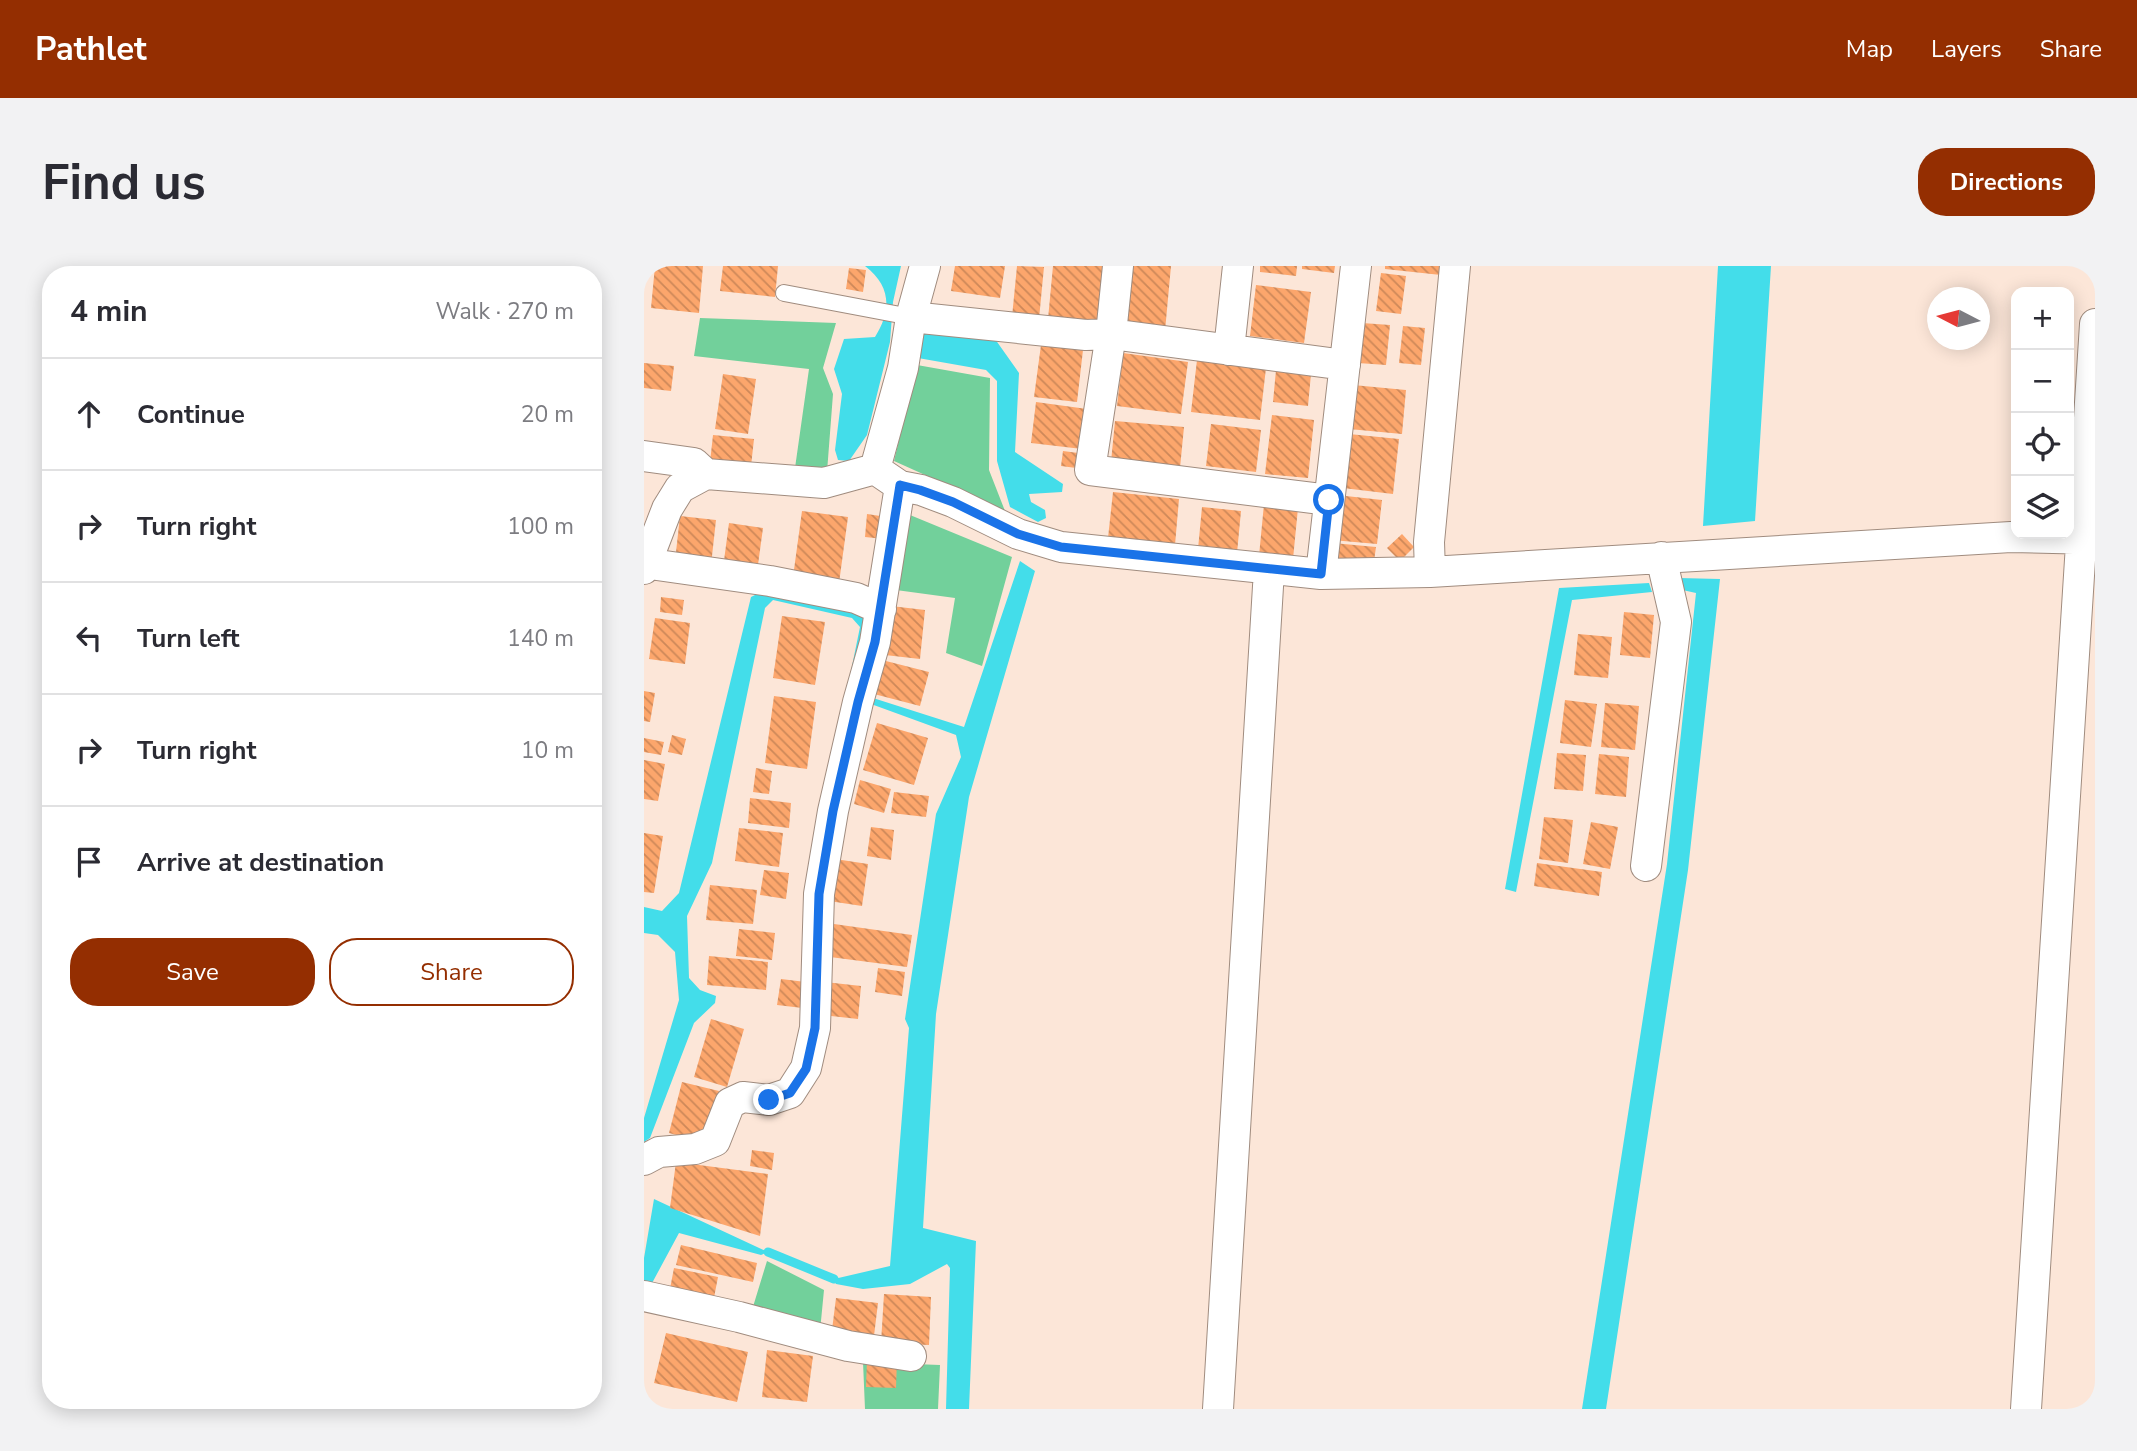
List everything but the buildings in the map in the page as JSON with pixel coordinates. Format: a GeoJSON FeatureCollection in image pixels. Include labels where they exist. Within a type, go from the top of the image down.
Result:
{"type":"FeatureCollection","features":[{"type":"Feature","properties":{"kind":"street"},"geometry":{"type":"LineString","coordinates":[[875,469],[903,368],[911,317],[925,266]]}},
{"type":"Feature","properties":{"kind":"street"},"geometry":{"type":"LineString","coordinates":[[1118,266],[1111,334],[1090,470],[1329,500]]}},
{"type":"Feature","properties":{"kind":"street"},"geometry":{"type":"LineString","coordinates":[[1229,350],[1238,266]]}},
{"type":"Feature","properties":{"kind":"street"},"geometry":{"type":"LineString","coordinates":[[1321,574],[1356,266]]}},
{"type":"Feature","properties":{"kind":"street"},"geometry":{"type":"LineString","coordinates":[[1430,572],[1429,541],[1455,266]]}},
{"type":"Feature","properties":{"kind":"street"},"geometry":{"type":"LineString","coordinates":[[911,317],[1086,335],[1111,334],[1345,365]]}},
{"type":"Feature","properties":{"kind":"street"},"geometry":{"type":"LineString","coordinates":[[2026,1409],[2089,539],[2095,324]]}},
{"type":"Feature","properties":{"kind":"street"},"geometry":{"type":"LineString","coordinates":[[644,456],[694,463],[706,474]]}},
{"type":"Feature","properties":{"kind":"street"},"geometry":{"type":"LineString","coordinates":[[881,609],[856,598],[770,581],[645,565],[667,509],[680,488],[706,474],[824,483],[875,469],[900,485],[953,502],[1018,534],[1061,547],[1321,574],[1430,572],[2011,537],[2089,539]]}},
{"type":"Feature","properties":{"kind":"street"},"geometry":{"type":"LineString","coordinates":[[644,1160],[659,1152],[695,1149],[715,1141],[730,1103],[743,1097],[769,1100],[790,1093],[806,1069],[815,1028],[819,894],[833,811],[875,642],[900,485]]}},
{"type":"Feature","properties":{"kind":"street"},"geometry":{"type":"LineString","coordinates":[[1647,866],[1676,622],[1661,557]]}},
{"type":"Feature","properties":{"kind":"street"},"geometry":{"type":"LineString","coordinates":[[1219,1409],[1269,570]]}},
{"type":"Feature","properties":{"kind":"street"},"geometry":{"type":"LineString","coordinates":[[648,1297],[739,1317],[848,1346],[911,1356]]}},
{"type":"Feature","properties":{"kind":"lane"},"geometry":{"type":"LineString","coordinates":[[784,293],[911,317]]}},
{"type":"Feature","properties":{"kind":"green space"},"geometry":{"type":"Polygon","coordinates":[[[700,318],[836,323],[823,368],[833,394],[827,472],[794,475],[809,369],[694,356],[700,318]]]}},
{"type":"Feature","properties":{"kind":"green space"},"geometry":{"type":"Polygon","coordinates":[[[917,365],[990,378],[989,470],[1005,511],[894,461],[917,365]]]}},
{"type":"Feature","properties":{"kind":"green space"},"geometry":{"type":"Polygon","coordinates":[[[910,515],[1012,557],[982,666],[946,653],[955,598],[896,590],[910,515]]]}},
{"type":"Feature","properties":{"kind":"green space"},"geometry":{"type":"Polygon","coordinates":[[[767,1261],[824,1290],[820,1331],[752,1310],[767,1261]]]}},
{"type":"Feature","properties":{"kind":"green space"},"geometry":{"type":"Polygon","coordinates":[[[863,1362],[940,1365],[938,1409],[865,1409],[863,1362]]]}},
{"type":"Feature","properties":{"kind":"water"},"geometry":{"type":"Polygon","coordinates":[[[865,266],[901,266],[893,302],[890,342],[867,435],[849,461],[838,460],[835,450],[842,394],[834,369],[844,339],[875,337],[886,308],[880,282],[865,266]]]}},
{"type":"Feature","properties":{"kind":"water"},"geometry":{"type":"Polygon","coordinates":[[[1718,266],[1771,266],[1755,521],[1703,526],[1718,266]]]}},
{"type":"Feature","properties":{"kind":"water"},"geometry":{"type":"Polygon","coordinates":[[[922,332],[995,339],[1019,373],[1015,452],[1063,484],[1062,492],[1029,494],[1031,502],[1045,510],[1046,518],[1038,522],[1010,507],[997,461],[997,381],[986,370],[918,358],[922,332]]]}},
{"type":"Feature","properties":{"kind":"water"},"geometry":{"type":"Polygon","coordinates":[[[1020,561],[1035,571],[969,797],[936,1014],[923,1228],[976,1241],[969,1409],[946,1409],[950,1268],[947,1264],[910,1284],[863,1289],[836,1284],[834,1279],[890,1266],[909,1028],[905,1019],[936,814],[961,757],[956,735],[871,704],[873,698],[964,727],[1020,561]]]}},
{"type":"Feature","properties":{"kind":"water"},"geometry":{"type":"Polygon","coordinates":[[[1679,578],[1720,579],[1688,870],[1606,1409],[1582,1409],[1667,864],[1696,593],[1678,589],[1679,578]]]}},
{"type":"Feature","properties":{"kind":"water"},"geometry":{"type":"Polygon","coordinates":[[[1649,583],[1652,592],[1572,600],[1516,892],[1505,889],[1559,588],[1649,583]]]}},
{"type":"Feature","properties":{"kind":"water"},"geometry":{"type":"Polygon","coordinates":[[[761,592],[861,613],[870,626],[856,674],[851,671],[860,627],[852,618],[773,600],[765,608],[712,863],[687,916],[689,978],[700,990],[716,996],[715,1003],[694,1023],[650,1138],[644,1142],[644,1118],[679,1000],[675,952],[658,935],[644,933],[644,907],[662,911],[679,893],[751,597],[761,592]]]}},
{"type":"Feature","properties":{"kind":"water"},"geometry":{"type":"Polygon","coordinates":[[[654,1199],[768,1252],[761,1255],[679,1233],[644,1298],[644,1258],[654,1199]]]}},
{"type":"Feature","properties":{"kind":"waterway"},"geometry":{"type":"LineString","coordinates":[[768,1252],[834,1279]]}},
{"type":"Feature","properties":{"kind":"route"},"geometry":{"type":"LineString","coordinates":[[769,1100],[790,1093],[806,1069],[815,1028],[819,894],[833,811],[875,642],[900,485],[953,502],[1018,534],[1061,547],[1321,574],[1329,500]]}}]}
